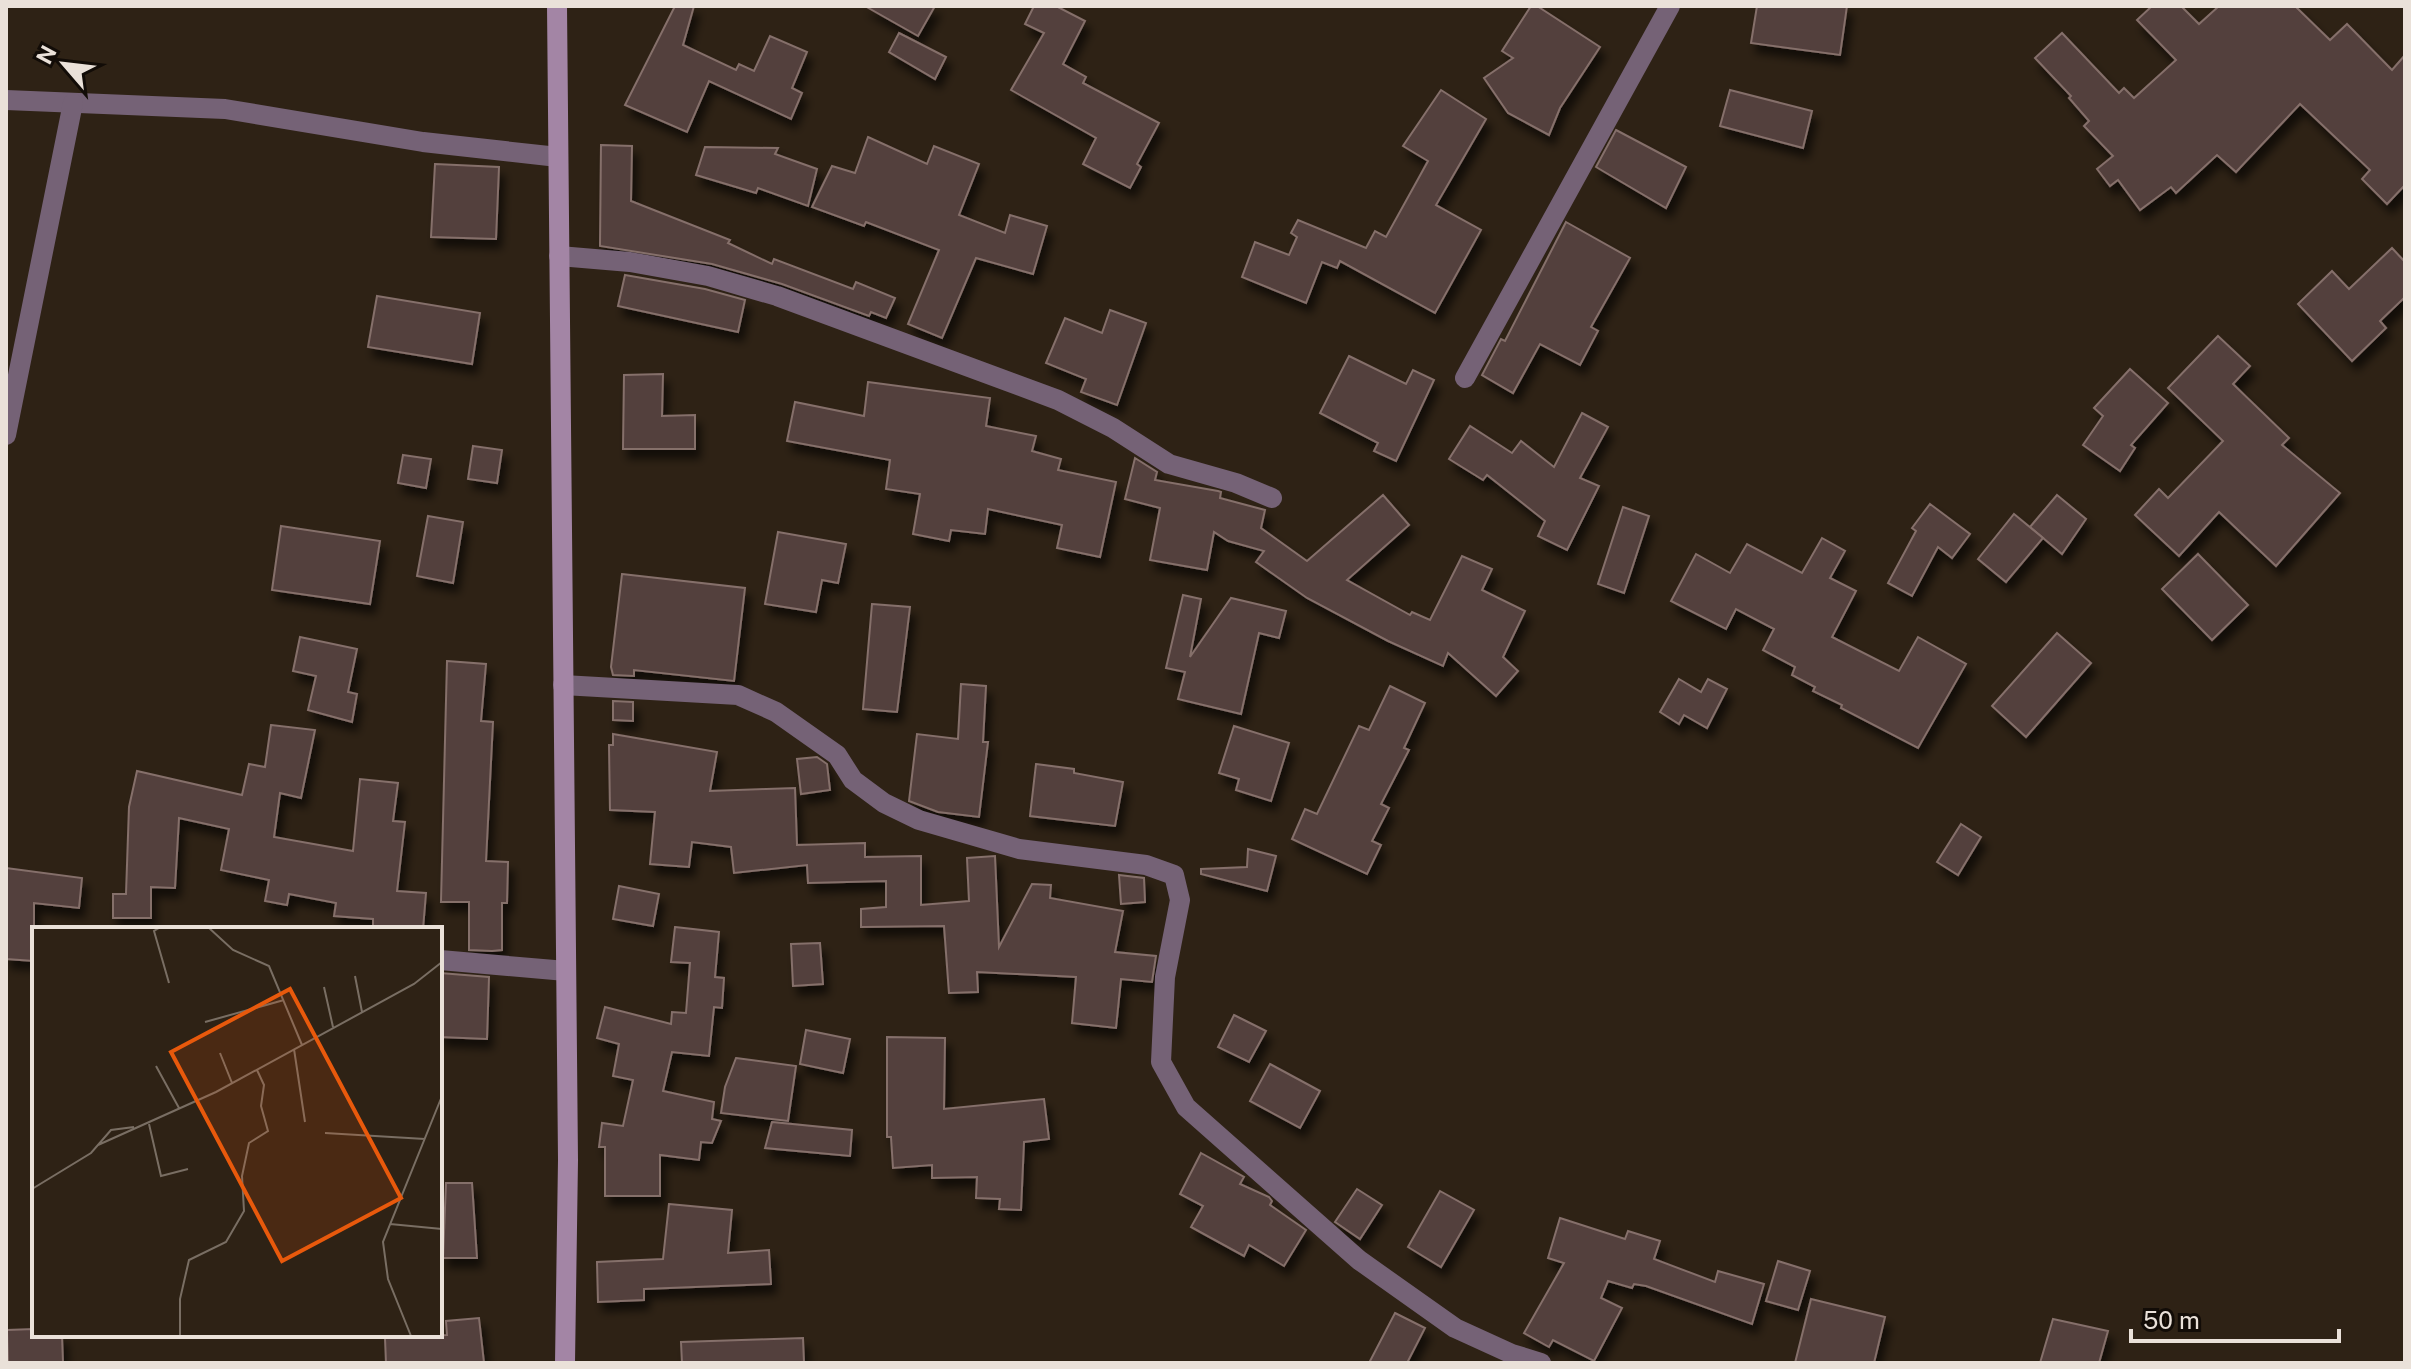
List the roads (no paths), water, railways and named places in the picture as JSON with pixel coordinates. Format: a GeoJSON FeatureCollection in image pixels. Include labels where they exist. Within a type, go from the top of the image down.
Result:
{"type":"FeatureCollection","features":[{"type":"Feature","properties":{"kind":"main road"},"geometry":{"type":"LineString","coordinates":[[557,6],[566,971],[565,1363]]}},
{"type":"Feature","properties":{"kind":"street"},"geometry":{"type":"LineString","coordinates":[[1465,378],[1670,6]]}},
{"type":"Feature","properties":{"kind":"street"},"geometry":{"type":"LineString","coordinates":[[6,100],[225,109],[423,142],[558,157]]}},
{"type":"Feature","properties":{"kind":"street"},"geometry":{"type":"LineString","coordinates":[[6,435],[73,103]]}},
{"type":"Feature","properties":{"kind":"street"},"geometry":{"type":"LineString","coordinates":[[559,256],[630,262],[708,276],[777,296],[1058,400],[1113,428],[1169,464],[1236,483],[1272,498]]}},
{"type":"Feature","properties":{"kind":"street"},"geometry":{"type":"LineString","coordinates":[[563,685],[738,695],[776,712],[837,755],[853,780],[863,788],[919,820],[1019,849],[1146,865],[1174,875],[1180,900],[1165,977],[1161,1062],[1186,1107],[1381,1276],[1455,1328],[1512,1354],[1541,1363]]}},
{"type":"Feature","properties":{"kind":"street"},"geometry":{"type":"LineString","coordinates":[[442,960],[566,971]]}}]}
